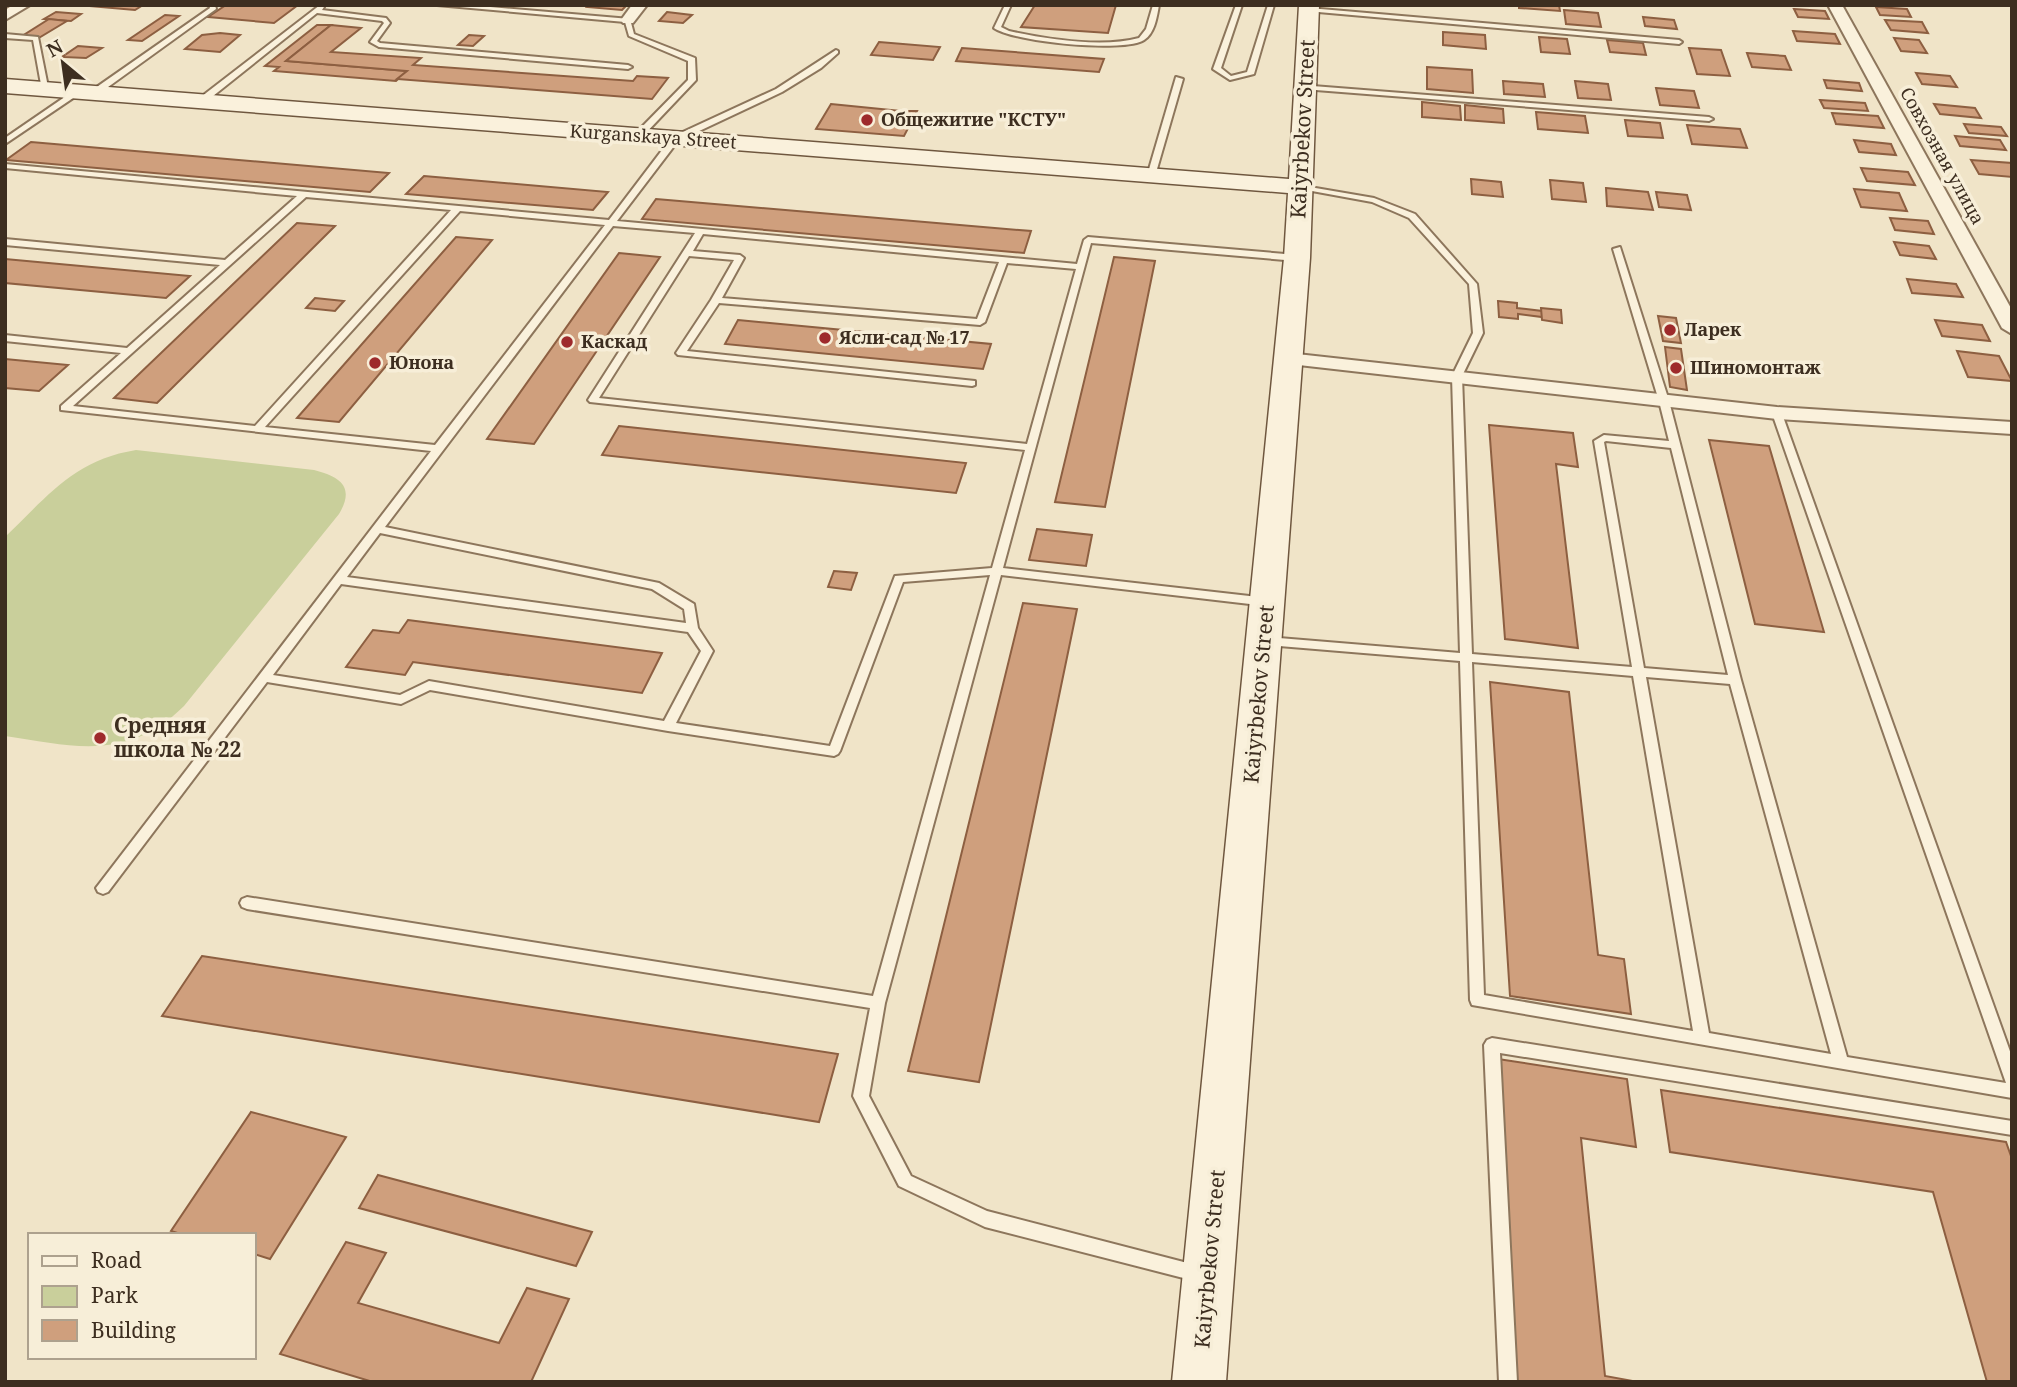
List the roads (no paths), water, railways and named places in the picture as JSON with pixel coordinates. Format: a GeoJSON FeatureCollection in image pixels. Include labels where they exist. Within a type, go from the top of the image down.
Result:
{"type":"FeatureCollection","features":[{"type":"Feature","properties":{"kind":"main road","name":"Kaiyrbekov Street"},"geometry":{"type":"LineString","coordinates":[[1199,1382],[1297,258],[1303,87],[1309,8]]}},
{"type":"Feature","properties":{"kind":"main road","name":"Kurganskaya Street"},"geometry":{"type":"LineString","coordinates":[[5,86],[1301,187]]}},
{"type":"Feature","properties":{"kind":"street"},"geometry":{"type":"LineString","coordinates":[[5,16],[23,5]]}},
{"type":"Feature","properties":{"kind":"street"},"geometry":{"type":"LineString","coordinates":[[628,20],[640,5]]}},
{"type":"Feature","properties":{"kind":"street","name":"Совхозная улица"},"geometry":{"type":"LineString","coordinates":[[1835,5],[2012,328]]}},
{"type":"Feature","properties":{"kind":"street"},"geometry":{"type":"LineString","coordinates":[[1288,359],[1777,413],[2012,428]]}},
{"type":"Feature","properties":{"kind":"lane"},"geometry":{"type":"LineString","coordinates":[[5,142],[86,93],[213,9],[212,5]]}},
{"type":"Feature","properties":{"kind":"lane"},"geometry":{"type":"LineString","coordinates":[[200,102],[323,5]]}},
{"type":"Feature","properties":{"kind":"lane"},"geometry":{"type":"LineString","coordinates":[[440,5],[628,20],[631,35],[692,60],[692,80],[638,136]]}},
{"type":"Feature","properties":{"kind":"lane"},"geometry":{"type":"LineString","coordinates":[[1008,5],[997,28],[1003,33],[1119,44],[1140,40],[1147,34],[1156,5]]}},
{"type":"Feature","properties":{"kind":"lane"},"geometry":{"type":"LineString","coordinates":[[1239,5],[1217,69],[1230,78],[1250,74],[1271,5]]}},
{"type":"Feature","properties":{"kind":"lane"},"geometry":{"type":"LineString","coordinates":[[1309,8],[1679,41]]}},
{"type":"Feature","properties":{"kind":"lane"},"geometry":{"type":"LineString","coordinates":[[315,11],[384,19],[387,23],[373,42],[379,45],[628,68]]}},
{"type":"Feature","properties":{"kind":"lane"},"geometry":{"type":"LineString","coordinates":[[5,36],[36,38],[46,90]]}},
{"type":"Feature","properties":{"kind":"lane"},"geometry":{"type":"LineString","coordinates":[[103,888],[266,678],[674,139],[783,89],[822,65],[836,52]]}},
{"type":"Feature","properties":{"kind":"lane"},"geometry":{"type":"LineString","coordinates":[[1150,176],[1179,79]]}},
{"type":"Feature","properties":{"kind":"lane"},"geometry":{"type":"LineString","coordinates":[[1303,87],[1709,119]]}},
{"type":"Feature","properties":{"kind":"lane"},"geometry":{"type":"LineString","coordinates":[[5,166],[1081,267]]}},
{"type":"Feature","properties":{"kind":"lane"},"geometry":{"type":"LineString","coordinates":[[1301,187],[1374,200],[1412,216],[1473,285],[1478,333],[1457,376],[1477,1000],[2012,1091]]}},
{"type":"Feature","properties":{"kind":"lane"},"geometry":{"type":"LineString","coordinates":[[304,194],[65,408],[440,449]]}},
{"type":"Feature","properties":{"kind":"lane"},"geometry":{"type":"LineString","coordinates":[[259,428],[458,208]]}},
{"type":"Feature","properties":{"kind":"lane"},"geometry":{"type":"LineString","coordinates":[[701,231],[593,400],[1031,448]]}},
{"type":"Feature","properties":{"kind":"lane"},"geometry":{"type":"LineString","coordinates":[[1208,1277],[985,1219],[905,1181],[861,1097],[878,1003],[1088,240],[1297,258]]}},
{"type":"Feature","properties":{"kind":"lane"},"geometry":{"type":"LineString","coordinates":[[5,242],[227,263]]}},
{"type":"Feature","properties":{"kind":"lane"},"geometry":{"type":"LineString","coordinates":[[1617,249],[1664,401],[1735,680],[1841,1063]]}},
{"type":"Feature","properties":{"kind":"lane"},"geometry":{"type":"LineString","coordinates":[[687,253],[740,258],[681,353],[972,383]]}},
{"type":"Feature","properties":{"kind":"lane"},"geometry":{"type":"LineString","coordinates":[[716,300],[980,322],[1004,259]]}},
{"type":"Feature","properties":{"kind":"lane"},"geometry":{"type":"LineString","coordinates":[[5,338],[129,351]]}},
{"type":"Feature","properties":{"kind":"lane"},"geometry":{"type":"LineString","coordinates":[[1777,413],[2012,1079]]}},
{"type":"Feature","properties":{"kind":"lane"},"geometry":{"type":"LineString","coordinates":[[1675,445],[1604,438],[1599,441],[1702,1038]]}},
{"type":"Feature","properties":{"kind":"lane"},"geometry":{"type":"LineString","coordinates":[[379,529],[656,586],[690,607],[692,628],[707,651],[668,726]]}},
{"type":"Feature","properties":{"kind":"lane"},"geometry":{"type":"LineString","coordinates":[[266,678],[401,700],[429,685],[834,751],[899,579],[997,571],[1267,602]]}},
{"type":"Feature","properties":{"kind":"lane"},"geometry":{"type":"LineString","coordinates":[[340,580],[692,628]]}},
{"type":"Feature","properties":{"kind":"lane"},"geometry":{"type":"LineString","coordinates":[[1264,640],[1735,680]]}},
{"type":"Feature","properties":{"kind":"lane"},"geometry":{"type":"LineString","coordinates":[[247,902],[878,1003]]}},
{"type":"Feature","properties":{"kind":"lane"},"geometry":{"type":"LineString","coordinates":[[1508,1382],[1492,1045],[2012,1128]]}},
{"type":"Feature","properties":{"kind":"place","name":"Общежитие \"КСТУ\""},"geometry":{"type":"Point","coordinates":[867,120]}},
{"type":"Feature","properties":{"kind":"place","name":"Ларек"},"geometry":{"type":"Point","coordinates":[1670,330]}},
{"type":"Feature","properties":{"kind":"place","name":"Ясли-сад № 17"},"geometry":{"type":"Point","coordinates":[825,338]}},
{"type":"Feature","properties":{"kind":"place","name":"Каскад"},"geometry":{"type":"Point","coordinates":[567,342]}},
{"type":"Feature","properties":{"kind":"place","name":"Юнона"},"geometry":{"type":"Point","coordinates":[375,363]}},
{"type":"Feature","properties":{"kind":"place","name":"Шиномонтаж"},"geometry":{"type":"Point","coordinates":[1676,368]}},
{"type":"Feature","properties":{"kind":"place","name":"Средняя школа № 22"},"geometry":{"type":"Point","coordinates":[100,738]}}]}
